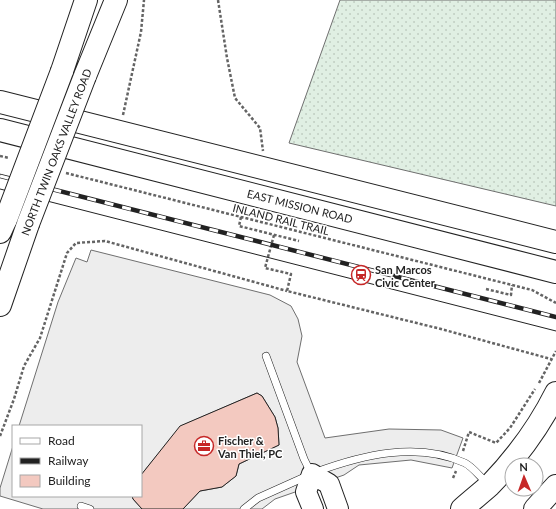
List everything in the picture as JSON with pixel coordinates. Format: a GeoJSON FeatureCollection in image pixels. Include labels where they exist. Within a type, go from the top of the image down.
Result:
{"type":"FeatureCollection","features":[{"type":"Feature","properties":{"kind":"main road"},"geometry":{"type":"LineString","coordinates":[[3,225],[62,71],[86,0]]}},
{"type":"Feature","properties":{"kind":"main road","name":"NORTH TWIN OAKS VALLEY ROAD"},"geometry":{"type":"LineString","coordinates":[[0,305],[28,224],[116,0]]}},
{"type":"Feature","properties":{"kind":"main road"},"geometry":{"type":"LineString","coordinates":[[0,102],[556,242]]}},
{"type":"Feature","properties":{"kind":"main road","name":"EAST MISSION ROAD"},"geometry":{"type":"LineString","coordinates":[[0,130],[556,272]]}},
{"type":"Feature","properties":{"kind":"main road"},"geometry":{"type":"LineString","coordinates":[[462,509],[489,485],[515,456],[549,406],[556,393]]}},
{"type":"Feature","properties":{"kind":"main road"},"geometry":{"type":"LineString","coordinates":[[535,509],[556,486]]}},
{"type":"Feature","properties":{"kind":"street"},"geometry":{"type":"LineString","coordinates":[[313,509],[306,492],[312,474],[329,484],[338,509]]}},
{"type":"Feature","properties":{"kind":"lane"},"geometry":{"type":"LineString","coordinates":[[266,356],[304,459],[312,474]]}},
{"type":"Feature","properties":{"kind":"lane"},"geometry":{"type":"LineString","coordinates":[[244,509],[258,498],[312,474],[339,464],[392,452],[421,452],[459,461],[466,464],[489,485]]}},
{"type":"Feature","properties":{"kind":"lane"},"geometry":{"type":"LineString","coordinates":[[81,506],[90,509]]}},
{"type":"Feature","properties":{"kind":"path"},"geometry":{"type":"LineString","coordinates":[[122,118],[141,32],[144,0]]}},
{"type":"Feature","properties":{"kind":"path"},"geometry":{"type":"LineString","coordinates":[[218,0],[235,98],[260,128],[264,154]]}},
{"type":"Feature","properties":{"kind":"path"},"geometry":{"type":"LineString","coordinates":[[0,156],[15,160]]}},
{"type":"Feature","properties":{"kind":"path","name":"INLAND RAIL TRAIL"},"geometry":{"type":"LineString","coordinates":[[66,173],[532,290],[556,303]]}},
{"type":"Feature","properties":{"kind":"path"},"geometry":{"type":"LineString","coordinates":[[241,217],[239,226],[299,241]]}},
{"type":"Feature","properties":{"kind":"path"},"geometry":{"type":"LineString","coordinates":[[274,235],[265,268],[291,274],[287,291]]}},
{"type":"Feature","properties":{"kind":"path"},"geometry":{"type":"LineString","coordinates":[[0,436],[14,399],[24,366],[40,338],[67,253],[76,242],[105,241],[287,291],[441,329],[552,359]]}},
{"type":"Feature","properties":{"kind":"path"},"geometry":{"type":"LineString","coordinates":[[486,289],[510,294],[512,285]]}},
{"type":"Feature","properties":{"kind":"path"},"geometry":{"type":"LineString","coordinates":[[453,478],[469,432],[496,444],[510,428],[536,388],[556,351]]}},
{"type":"Feature","properties":{"kind":"green space"},"geometry":{"type":"Polygon","coordinates":[[[340,0],[556,0],[556,206],[289,143],[340,0]]]}},
{"type":"Feature","properties":{"kind":"shaded area"},"geometry":{"type":"Polygon","coordinates":[[[91,250],[270,295],[291,306],[298,319],[302,336],[297,362],[325,438],[389,429],[441,430],[463,438],[452,468],[411,460],[359,465],[344,475],[275,499],[262,509],[183,509],[200,491],[222,487],[236,476],[239,464],[279,445],[278,428],[275,417],[262,396],[257,393],[181,426],[142,474],[142,425],[19,425],[58,302],[76,258],[87,262],[91,250]]]}},
{"type":"Feature","properties":{"kind":"shaded area"},"geometry":{"type":"Polygon","coordinates":[[[12,449],[12,497],[132,497],[142,509],[43,509],[0,496],[0,488],[12,449]]]}},
{"type":"Feature","properties":{"kind":"building"},"geometry":{"type":"Polygon","coordinates":[[[257,393],[262,396],[275,417],[278,428],[279,445],[239,464],[236,476],[222,487],[200,491],[183,509],[142,509],[132,497],[142,497],[142,474],[180,426],[257,393]]]}},
{"type":"Feature","properties":{"kind":"tram line"},"geometry":{"type":"LineString","coordinates":[[0,189],[556,331]]}},
{"type":"Feature","properties":{"kind":"railway"},"geometry":{"type":"LineString","coordinates":[[0,176],[556,317]]}},
{"type":"Feature","properties":{"kind":"place","name":"San Marcos Civic Center"},"geometry":{"type":"Point","coordinates":[361,275]}},
{"type":"Feature","properties":{"kind":"place","name":"Fischer & Van Thiel, PC"},"geometry":{"type":"Point","coordinates":[204,446]}}]}
